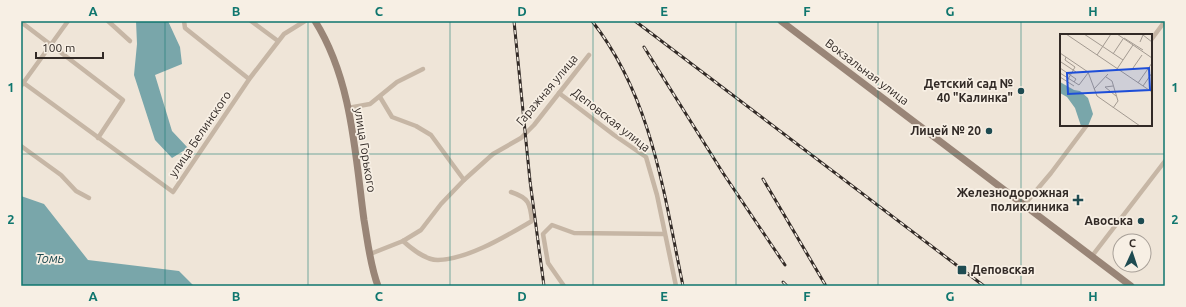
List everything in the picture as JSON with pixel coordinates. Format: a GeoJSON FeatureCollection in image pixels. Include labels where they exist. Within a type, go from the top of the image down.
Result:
{"type":"FeatureCollection","features":[{"type":"Feature","properties":{"kind":"main road","name":"улица Горького"},"geometry":{"type":"LineString","coordinates":[[315,21],[331,50],[340,75],[348,108],[370,254],[378,286]]}},
{"type":"Feature","properties":{"kind":"main road","name":"Вокзальная улица"},"geometry":{"type":"LineString","coordinates":[[781,21],[1131,286]]}},
{"type":"Feature","properties":{"kind":"street"},"geometry":{"type":"LineString","coordinates":[[22,83],[68,21]]}},
{"type":"Feature","properties":{"kind":"street"},"geometry":{"type":"LineString","coordinates":[[108,21],[130,40]]}},
{"type":"Feature","properties":{"kind":"street"},"geometry":{"type":"LineString","coordinates":[[184,21],[185,28],[249,79]]}},
{"type":"Feature","properties":{"kind":"street"},"geometry":{"type":"LineString","coordinates":[[251,21],[278,41]]}},
{"type":"Feature","properties":{"kind":"street","name":"улица Белинского"},"geometry":{"type":"LineString","coordinates":[[22,83],[173,192],[249,79],[278,41],[284,34],[305,21]]}},
{"type":"Feature","properties":{"kind":"street"},"geometry":{"type":"LineString","coordinates":[[1152,39],[1165,21]]}},
{"type":"Feature","properties":{"kind":"street"},"geometry":{"type":"LineString","coordinates":[[21,22],[123,100],[98,138]]}},
{"type":"Feature","properties":{"kind":"street","name":"Гаражная улица"},"geometry":{"type":"LineString","coordinates":[[464,180],[493,154],[521,138],[589,55]]}},
{"type":"Feature","properties":{"kind":"street"},"geometry":{"type":"LineString","coordinates":[[348,108],[370,104],[397,82],[423,69]]}},
{"type":"Feature","properties":{"kind":"street","name":"Деповская улица"},"geometry":{"type":"LineString","coordinates":[[559,93],[614,136],[646,157],[657,195],[676,286]]}},
{"type":"Feature","properties":{"kind":"street"},"geometry":{"type":"LineString","coordinates":[[370,254],[403,241],[421,230],[441,204],[464,180],[431,134],[416,126],[392,117],[380,97]]}},
{"type":"Feature","properties":{"kind":"street"},"geometry":{"type":"LineString","coordinates":[[1024,205],[1051,174],[1086,126]]}},
{"type":"Feature","properties":{"kind":"street"},"geometry":{"type":"LineString","coordinates":[[21,146],[61,175],[76,191],[89,198]]}},
{"type":"Feature","properties":{"kind":"street"},"geometry":{"type":"LineString","coordinates":[[1092,256],[1165,161]]}},
{"type":"Feature","properties":{"kind":"street"},"geometry":{"type":"LineString","coordinates":[[403,241],[418,254],[437,260],[466,254],[505,237],[532,221],[530,204],[521,195],[511,192]]}},
{"type":"Feature","properties":{"kind":"street"},"geometry":{"type":"LineString","coordinates":[[564,286],[548,263],[543,234],[552,225],[574,233],[664,234]]}},
{"type":"Feature","properties":{"kind":"water"},"geometry":{"type":"Polygon","coordinates":[[[136,21],[168,21],[180,47],[182,64],[155,75],[172,131],[188,148],[172,158],[155,140],[134,75],[137,44],[136,21]]]}},
{"type":"Feature","properties":{"kind":"water","name":"Томь"},"geometry":{"type":"Polygon","coordinates":[[[21,196],[44,204],[88,260],[179,271],[194,286],[21,286],[21,196]]]}},
{"type":"Feature","properties":{"kind":"railway"},"geometry":{"type":"LineString","coordinates":[[514,21],[530,181],[544,286]]}},
{"type":"Feature","properties":{"kind":"railway"},"geometry":{"type":"LineString","coordinates":[[592,21],[612,50],[629,82],[642,114],[662,182],[683,286]]}},
{"type":"Feature","properties":{"kind":"railway"},"geometry":{"type":"LineString","coordinates":[[635,21],[984,286]]}},
{"type":"Feature","properties":{"kind":"railway"},"geometry":{"type":"LineString","coordinates":[[644,47],[723,173],[785,265]]}},
{"type":"Feature","properties":{"kind":"railway"},"geometry":{"type":"LineString","coordinates":[[763,179],[826,286]]}},
{"type":"Feature","properties":{"kind":"railway"},"geometry":{"type":"LineString","coordinates":[[783,282],[787,286]]}},
{"type":"Feature","properties":{"kind":"place","name":"Детский сад № 40 \"Калинка\""},"geometry":{"type":"Point","coordinates":[1021,91]}},
{"type":"Feature","properties":{"kind":"place","name":"Лицей № 20"},"geometry":{"type":"Point","coordinates":[989,131]}},
{"type":"Feature","properties":{"kind":"place","name":"Железнодорожная поликлиника"},"geometry":{"type":"Point","coordinates":[1078,200]}},
{"type":"Feature","properties":{"kind":"place","name":"Авоська"},"geometry":{"type":"Point","coordinates":[1141,221]}},
{"type":"Feature","properties":{"kind":"place","name":"Деповская"},"geometry":{"type":"Point","coordinates":[962,270]}}]}
